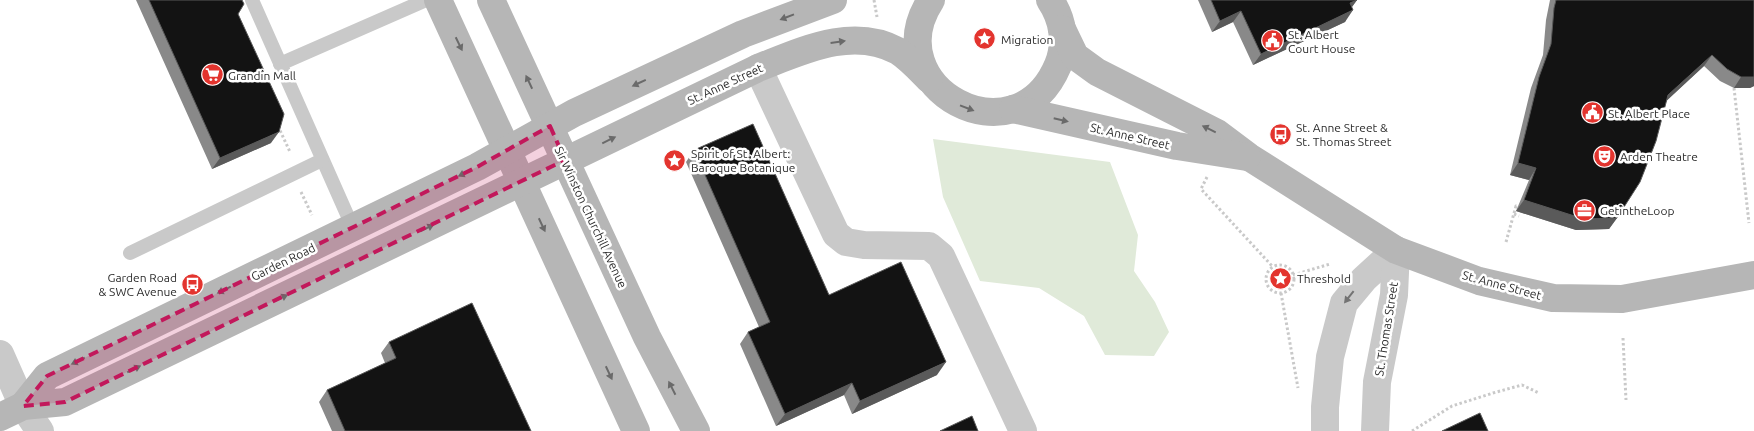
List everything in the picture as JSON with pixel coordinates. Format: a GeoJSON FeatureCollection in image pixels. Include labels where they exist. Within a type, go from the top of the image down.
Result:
{"type":"FeatureCollection","features":[{"type":"Feature","properties":{"kind":"street"},"geometry":{"type":"LineString","coordinates":[[438,0],[636,431]]}},
{"type":"Feature","properties":{"kind":"street","name":"Sir Winston Churchill Avenue"},"geometry":{"type":"LineString","coordinates":[[491,0],[647,337],[696,431]]}},
{"type":"Feature","properties":{"kind":"street"},"geometry":{"type":"LineString","coordinates":[[550,126],[743,34],[833,0]]}},
{"type":"Feature","properties":{"kind":"street"},"geometry":{"type":"LineString","coordinates":[[929,80],[921,62],[918,37],[924,10],[930,0]]}},
{"type":"Feature","properties":{"kind":"street"},"geometry":{"type":"LineString","coordinates":[[1013,109],[1036,97],[1052,78],[1060,59],[1063,44],[1056,10]]}},
{"type":"Feature","properties":{"kind":"street","name":"St. Anne Street"},"geometry":{"type":"LineString","coordinates":[[1056,10],[1076,56],[1097,72],[1217,133],[1249,157],[1396,250],[1479,281],[1553,298],[1622,299],[1754,274]]}},
{"type":"Feature","properties":{"kind":"street","name":"St. Anne Street"},"geometry":{"type":"LineString","coordinates":[[521,181],[758,68],[818,45],[843,41],[874,41],[899,52],[946,97],[966,108],[990,113],[1013,109],[1177,146],[1249,157]]}},
{"type":"Feature","properties":{"kind":"street"},"geometry":{"type":"LineString","coordinates":[[758,68],[836,234],[846,242],[864,245],[929,246],[941,256],[1023,431]]}},
{"type":"Feature","properties":{"kind":"street","name":"Garden Road"},"geometry":{"type":"LineString","coordinates":[[12,411],[46,376],[353,228],[508,151],[550,126]]}},
{"type":"Feature","properties":{"kind":"street"},"geometry":{"type":"LineString","coordinates":[[12,411],[65,402],[521,181]]}},
{"type":"Feature","properties":{"kind":"street","name":"St. Thomas Street"},"geometry":{"type":"LineString","coordinates":[[1325,431],[1325,408],[1330,357],[1344,303],[1364,279],[1396,250]]}},
{"type":"Feature","properties":{"kind":"street","name":"St. Thomas Street"},"geometry":{"type":"LineString","coordinates":[[1375,431],[1377,382],[1394,295],[1396,250]]}},
{"type":"Feature","properties":{"kind":"street"},"geometry":{"type":"LineString","coordinates":[[0,354],[12,411],[40,431]]}},
{"type":"Feature","properties":{"kind":"lane"},"geometry":{"type":"LineString","coordinates":[[252,0],[353,228]]}},
{"type":"Feature","properties":{"kind":"lane"},"geometry":{"type":"LineString","coordinates":[[280,64],[426,0]]}},
{"type":"Feature","properties":{"kind":"lane"},"geometry":{"type":"LineString","coordinates":[[130,253],[322,160]]}},
{"type":"Feature","properties":{"kind":"path"},"geometry":{"type":"LineString","coordinates":[[1734,88],[1749,223]]}},
{"type":"Feature","properties":{"kind":"path"},"geometry":{"type":"LineString","coordinates":[[275,118],[291,154],[300,190],[312,215]]}},
{"type":"Feature","properties":{"kind":"path"},"geometry":{"type":"LineString","coordinates":[[1207,177],[1201,189],[1273,267]]}},
{"type":"Feature","properties":{"kind":"path"},"geometry":{"type":"LineString","coordinates":[[1506,242],[1516,206],[1518,207]]}},
{"type":"Feature","properties":{"kind":"path"},"geometry":{"type":"LineString","coordinates":[[1514,214],[1519,216]]}},
{"type":"Feature","properties":{"kind":"path"},"geometry":{"type":"LineString","coordinates":[[1293,275],[1330,264]]}},
{"type":"Feature","properties":{"kind":"path"},"geometry":{"type":"LineString","coordinates":[[1285,266],[1293,275],[1291,287],[1281,293],[1272,290],[1266,283],[1267,274],[1273,267],[1285,266]]}},
{"type":"Feature","properties":{"kind":"path"},"geometry":{"type":"LineString","coordinates":[[1281,293],[1299,394]]}},
{"type":"Feature","properties":{"kind":"path"},"geometry":{"type":"LineString","coordinates":[[1624,338],[1626,400]]}},
{"type":"Feature","properties":{"kind":"path"},"geometry":{"type":"LineString","coordinates":[[1412,431],[1452,406],[1493,393],[1522,385],[1539,393]]}},
{"type":"Feature","properties":{"kind":"highlighted area"},"geometry":{"type":"Polygon","coordinates":[[[550,126],[565,160],[65,402],[23,406],[47,376],[477,167],[550,126]]]}},
{"type":"Feature","properties":{"kind":"green space"},"geometry":{"type":"Polygon","coordinates":[[[933,139],[1110,162],[1138,235],[1134,271],[1155,302],[1169,332],[1154,356],[1105,355],[1084,316],[1039,288],[980,281],[943,197],[933,139]]]}},
{"type":"Feature","properties":{"kind":"building","name":"Grandin Mall"},"geometry":{"type":"Polygon","coordinates":[[[149,0],[242,0],[244,4],[238,14],[284,114],[279,132],[220,158],[149,0]]]}},
{"type":"Feature","properties":{"kind":"building","name":"St. Albert Court House"},"geometry":{"type":"Polygon","coordinates":[[[1211,0],[1357,0],[1350,3],[1353,10],[1261,54],[1241,11],[1220,21],[1211,0]]]}},
{"type":"Feature","properties":{"kind":"building","name":"St. Albert Place"},"geometry":{"type":"Polygon","coordinates":[[[1556,0],[1754,0],[1754,77],[1741,77],[1727,69],[1712,55],[1668,95],[1656,141],[1640,182],[1617,218],[1584,219],[1524,200],[1536,168],[1518,163],[1539,77],[1551,44],[1556,0]]]}},
{"type":"Feature","properties":{"kind":"building"},"geometry":{"type":"Polygon","coordinates":[[[753,124],[829,295],[901,262],[946,362],[860,401],[852,383],[785,414],[748,332],[770,322],[694,150],[753,124]]]}},
{"type":"Feature","properties":{"kind":"building"},"geometry":{"type":"Polygon","coordinates":[[[472,303],[531,431],[345,431],[327,390],[396,358],[389,342],[472,303]]]}},
{"type":"Feature","properties":{"kind":"building"},"geometry":{"type":"Polygon","coordinates":[[[1480,413],[1488,431],[1442,431],[1480,413]]]}},
{"type":"Feature","properties":{"kind":"building"},"geometry":{"type":"Polygon","coordinates":[[[972,416],[978,431],[940,431],[972,416]]]}},
{"type":"Feature","properties":{"kind":"place","name":"Migration"},"geometry":{"type":"Point","coordinates":[985,39]}},
{"type":"Feature","properties":{"kind":"place","name":"St. Albert Court House"},"geometry":{"type":"Point","coordinates":[1272,41]}},
{"type":"Feature","properties":{"kind":"place","name":"Grandin Mall"},"geometry":{"type":"Point","coordinates":[212,75]}},
{"type":"Feature","properties":{"kind":"place","name":"St. Albert Place"},"geometry":{"type":"Point","coordinates":[1592,113]}},
{"type":"Feature","properties":{"kind":"place","name":"St. Anne Street & St. Thomas Street"},"geometry":{"type":"Point","coordinates":[1280,134]}},
{"type":"Feature","properties":{"kind":"place","name":"Arden Theatre"},"geometry":{"type":"Point","coordinates":[1604,156]}},
{"type":"Feature","properties":{"kind":"place","name":"Spirit of St. Albert: Baroque Botanique"},"geometry":{"type":"Point","coordinates":[675,160]}},
{"type":"Feature","properties":{"kind":"place","name":"GetintheLoop"},"geometry":{"type":"Point","coordinates":[1584,210]}},
{"type":"Feature","properties":{"kind":"place","name":"Threshold"},"geometry":{"type":"Point","coordinates":[1281,278]}},
{"type":"Feature","properties":{"kind":"place","name":"Garden Road & SWC Avenue"},"geometry":{"type":"Point","coordinates":[193,284]}}]}
